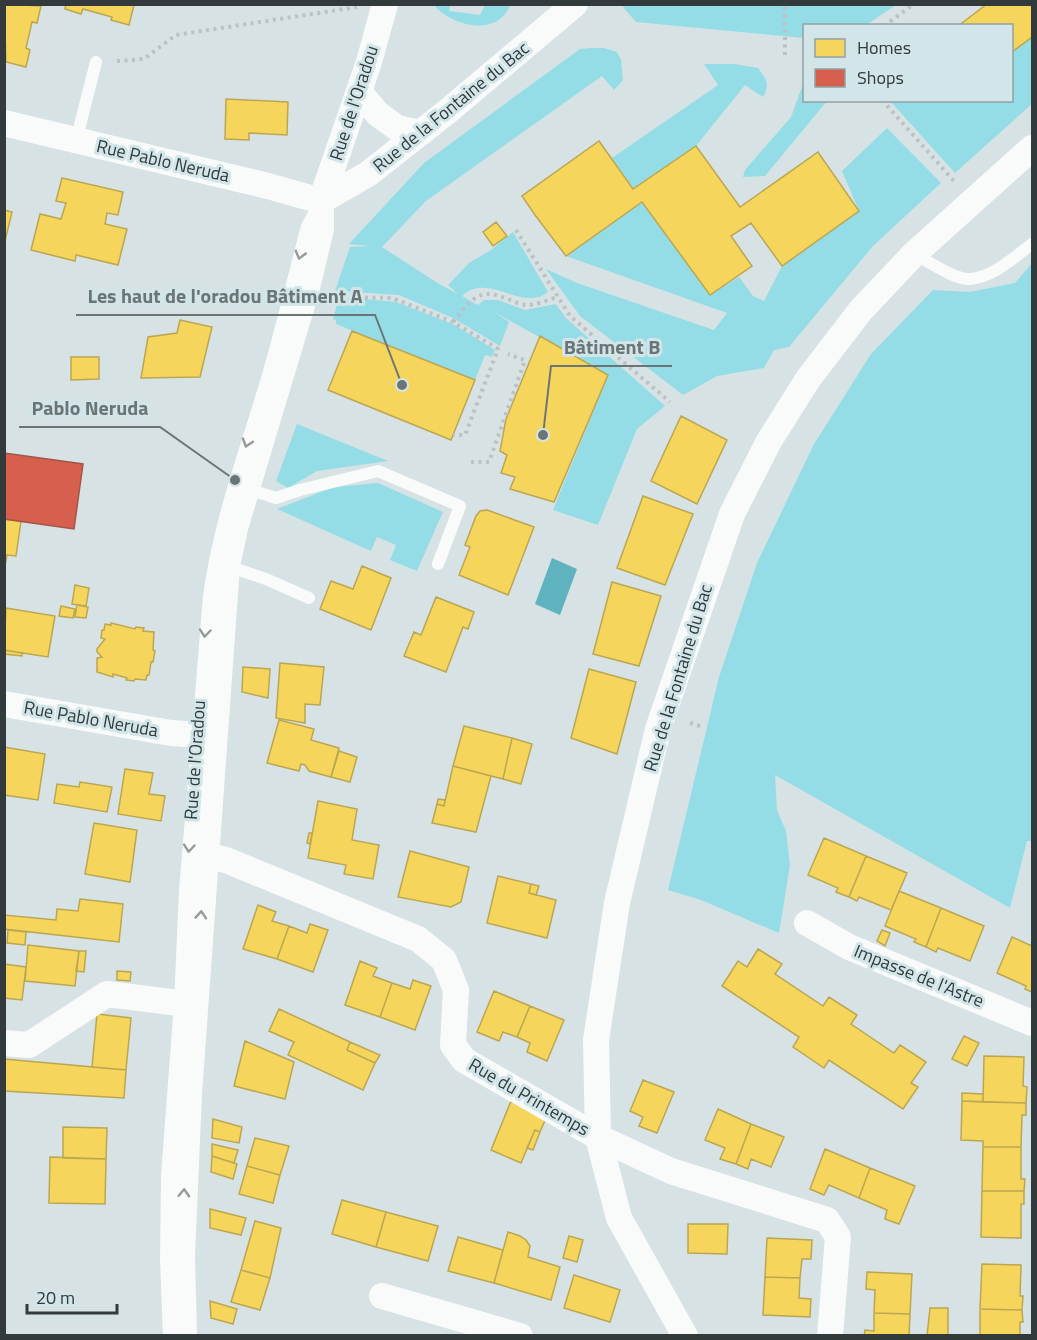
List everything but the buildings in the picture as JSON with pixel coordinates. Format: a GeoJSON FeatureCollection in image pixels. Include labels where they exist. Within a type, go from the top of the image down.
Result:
{"type":"FeatureCollection","features":[{"type":"Feature","properties":{"kind":"street","name":"Rue de la Fontaine du Bac"},"geometry":{"type":"LineString","coordinates":[[321,201],[368,174],[421,133],[575,4]]}},
{"type":"Feature","properties":{"kind":"street","name":"Rue de l'Oradou"},"geometry":{"type":"LineString","coordinates":[[184,1335],[182,1256],[188,1004],[205,855],[206,736],[227,566],[235,528],[306,292],[321,229],[321,201],[359,92],[373,5]]}},
{"type":"Feature","properties":{"kind":"street"},"geometry":{"type":"LineString","coordinates":[[359,92],[378,114],[397,128],[421,133]]}},
{"type":"Feature","properties":{"kind":"street","name":"Rue Pablo Neruda"},"geometry":{"type":"LineString","coordinates":[[4,123],[285,190],[321,201]]}},
{"type":"Feature","properties":{"kind":"street","name":"Rue de la Fontaine du Bac"},"geometry":{"type":"LineString","coordinates":[[685,1335],[619,1218],[598,1137],[596,1040],[617,903],[658,729],[732,514],[769,441],[808,380],[861,310],[914,254],[1032,148]]}},
{"type":"Feature","properties":{"kind":"street","name":"Rue Pablo Neruda"},"geometry":{"type":"LineString","coordinates":[[4,704],[171,733],[206,736]]}},
{"type":"Feature","properties":{"kind":"street","name":"Rue du Printemps"},"geometry":{"type":"LineString","coordinates":[[205,855],[226,860],[418,939],[444,960],[456,990],[453,1045],[464,1060],[598,1137],[671,1171],[827,1220],[838,1237],[830,1335]]}},
{"type":"Feature","properties":{"kind":"street","name":"Impasse de l'Astre"},"geometry":{"type":"LineString","coordinates":[[807,923],[849,947],[1032,1023]]}},
{"type":"Feature","properties":{"kind":"street"},"geometry":{"type":"LineString","coordinates":[[4,1043],[29,1045],[107,994],[188,1004]]}},
{"type":"Feature","properties":{"kind":"street"},"geometry":{"type":"LineString","coordinates":[[382,1296],[453,1326],[520,1335]]}},
{"type":"Feature","properties":{"kind":"lane"},"geometry":{"type":"LineString","coordinates":[[76,141],[96,62]]}},
{"type":"Feature","properties":{"kind":"lane","name":"Rue de l'Oradou"},"geometry":{"type":"LineString","coordinates":[[169,1335],[166,1260],[167,1176],[188,1004],[185,891],[206,736],[202,666],[214,561],[235,480],[266,384],[308,224],[321,201]]}},
{"type":"Feature","properties":{"kind":"lane"},"geometry":{"type":"LineString","coordinates":[[914,254],[947,272],[969,279],[995,271],[1032,244]]}},
{"type":"Feature","properties":{"kind":"lane"},"geometry":{"type":"LineString","coordinates":[[248,489],[276,498],[378,471],[460,506],[438,564]]}},
{"type":"Feature","properties":{"kind":"lane"},"geometry":{"type":"LineString","coordinates":[[227,566],[266,579],[309,598]]}},
{"type":"Feature","properties":{"kind":"path"},"geometry":{"type":"LineString","coordinates":[[785,4],[785,55]]}},
{"type":"Feature","properties":{"kind":"path"},"geometry":{"type":"LineString","coordinates":[[887,24],[914,4]]}},
{"type":"Feature","properties":{"kind":"path"},"geometry":{"type":"LineString","coordinates":[[96,62],[144,59],[176,35],[373,5]]}},
{"type":"Feature","properties":{"kind":"path"},"geometry":{"type":"LineString","coordinates":[[884,102],[954,181]]}},
{"type":"Feature","properties":{"kind":"path"},"geometry":{"type":"LineString","coordinates":[[516,230],[570,316],[670,402]]}},
{"type":"Feature","properties":{"kind":"path"},"geometry":{"type":"LineString","coordinates":[[453,322],[470,301],[480,294],[495,294],[524,305],[540,303],[556,297]]}},
{"type":"Feature","properties":{"kind":"path"},"geometry":{"type":"LineString","coordinates":[[334,303],[336,295],[392,298],[453,322],[498,349],[465,435],[453,435]]}},
{"type":"Feature","properties":{"kind":"path"},"geometry":{"type":"LineString","coordinates":[[471,462],[489,462],[525,360],[508,354]]}},
{"type":"Feature","properties":{"kind":"shaded area"},"geometry":{"type":"Polygon","coordinates":[[[626,4],[896,4],[868,24],[803,24],[803,38],[636,22],[623,7],[626,4]]]}},
{"type":"Feature","properties":{"kind":"shaded area"},"geometry":{"type":"Polygon","coordinates":[[[434,5],[450,5],[449,11],[480,15],[485,5],[510,5],[504,15],[495,22],[474,25],[451,18],[434,5]]]}},
{"type":"Feature","properties":{"kind":"shaded area"},"geometry":{"type":"Polygon","coordinates":[[[1032,37],[1032,104],[955,173],[891,102],[1013,102],[1013,51],[1032,37]]]}},
{"type":"Feature","properties":{"kind":"shaded area"},"geometry":{"type":"Polygon","coordinates":[[[604,48],[617,52],[621,60],[623,80],[614,90],[602,76],[426,201],[382,247],[458,294],[448,285],[469,263],[491,250],[513,232],[548,292],[538,297],[527,298],[483,288],[472,290],[462,296],[478,305],[484,300],[498,300],[525,310],[556,304],[566,318],[665,406],[637,429],[598,525],[553,510],[608,375],[494,312],[509,322],[500,346],[453,318],[399,295],[335,291],[350,247],[370,246],[349,244],[424,163],[580,49],[604,48]]]}},
{"type":"Feature","properties":{"kind":"shaded area"},"geometry":{"type":"Polygon","coordinates":[[[704,64],[735,64],[758,68],[766,81],[767,88],[763,97],[745,85],[696,146],[634,189],[612,158],[718,85],[704,64]]]}},
{"type":"Feature","properties":{"kind":"shaded area"},"geometry":{"type":"Polygon","coordinates":[[[803,84],[803,102],[826,102],[765,176],[743,177],[745,170],[791,117],[803,84]]]}},
{"type":"Feature","properties":{"kind":"shaded area"},"geometry":{"type":"Polygon","coordinates":[[[887,128],[941,183],[873,246],[789,347],[774,350],[764,368],[717,376],[683,395],[580,316],[546,269],[577,283],[714,330],[727,313],[566,256],[642,202],[713,293],[739,277],[753,296],[764,301],[782,266],[859,211],[842,171],[887,128]]]}},
{"type":"Feature","properties":{"kind":"shaded area"},"geometry":{"type":"Polygon","coordinates":[[[1032,263],[1032,841],[1027,841],[1010,908],[775,775],[777,810],[786,831],[790,865],[779,933],[701,900],[668,890],[719,677],[757,563],[814,444],[871,354],[933,290],[970,292],[1015,283],[1032,263]]]}},
{"type":"Feature","properties":{"kind":"shaded area"},"geometry":{"type":"Polygon","coordinates":[[[343,297],[396,302],[453,324],[495,350],[492,357],[485,355],[475,380],[336,324],[336,320],[333,319],[338,301],[343,297]]]}},
{"type":"Feature","properties":{"kind":"shaded area"},"geometry":{"type":"Polygon","coordinates":[[[297,424],[388,461],[317,471],[288,488],[276,481],[297,424]]]}},
{"type":"Feature","properties":{"kind":"shaded area"},"geometry":{"type":"Polygon","coordinates":[[[378,483],[443,512],[417,571],[390,560],[396,545],[377,537],[371,551],[277,509],[334,487],[378,483]]]}},
{"type":"Feature","properties":{"kind":"shaded area"},"geometry":{"type":"Polygon","coordinates":[[[552,558],[577,569],[560,615],[535,604],[552,558]]]}},
{"type":"Feature","properties":{"kind":"place","name":"Les haut de l'oradou Bâtiment A"},"geometry":{"type":"Point","coordinates":[402,385]}},
{"type":"Feature","properties":{"kind":"place","name":"Bâtiment B"},"geometry":{"type":"Point","coordinates":[543,435]}},
{"type":"Feature","properties":{"kind":"place","name":"Pablo Neruda"},"geometry":{"type":"Point","coordinates":[235,480]}}]}
